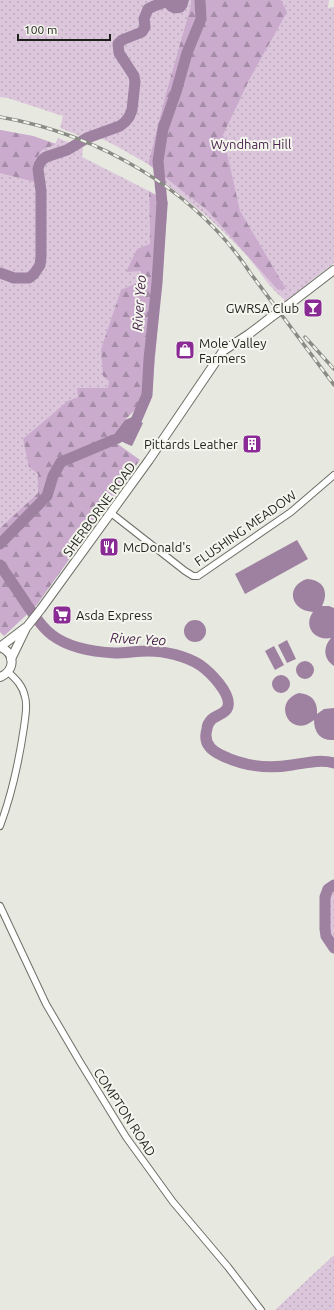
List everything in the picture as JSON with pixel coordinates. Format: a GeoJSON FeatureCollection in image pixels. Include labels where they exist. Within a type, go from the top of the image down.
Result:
{"type":"FeatureCollection","features":[{"type":"Feature","properties":{"kind":"main road","name":"SHERBORNE ROAD"},"geometry":{"type":"LineString","coordinates":[[26,628],[111,513],[172,427],[223,351],[249,334],[334,270]]}},
{"type":"Feature","properties":{"kind":"main road"},"geometry":{"type":"LineString","coordinates":[[11,659],[7,651],[0,647],[26,628]]}},
{"type":"Feature","properties":{"kind":"main road"},"geometry":{"type":"LineString","coordinates":[[0,677],[11,668],[11,659],[26,628]]}},
{"type":"Feature","properties":{"kind":"street","name":"FLUSHING MEADOW"},"geometry":{"type":"LineString","coordinates":[[111,513],[185,572],[198,576],[291,512],[334,475]]}},
{"type":"Feature","properties":{"kind":"street"},"geometry":{"type":"LineString","coordinates":[[0,826],[8,804],[19,759],[26,708],[26,698],[23,689],[16,678],[8,672]]}},
{"type":"Feature","properties":{"kind":"street","name":"COMPTON ROAD"},"geometry":{"type":"LineString","coordinates":[[0,906],[46,1004],[126,1137],[173,1202],[228,1267],[261,1310]]}},
{"type":"Feature","properties":{"kind":"green space"},"geometry":{"type":"Polygon","coordinates":[[[0,0],[191,0],[191,5],[148,164],[91,133],[85,138],[60,128],[63,116],[8,98],[0,97],[0,0]]]}},
{"type":"Feature","properties":{"kind":"green space"},"geometry":{"type":"Polygon","coordinates":[[[191,0],[281,0],[287,12],[249,80],[223,135],[240,211],[286,289],[278,290],[207,210],[148,164],[191,5],[191,0]]]}},
{"type":"Feature","properties":{"kind":"green space","name":"Wyndham Hill"},"geometry":{"type":"Polygon","coordinates":[[[206,0],[329,0],[328,8],[334,7],[334,263],[283,303],[284,299],[274,290],[248,257],[229,237],[198,209],[165,183],[164,176],[206,0]]]}},
{"type":"Feature","properties":{"kind":"green space"},"geometry":{"type":"Polygon","coordinates":[[[0,130],[33,136],[55,144],[58,138],[83,148],[82,157],[149,191],[150,247],[136,399],[50,462],[38,494],[0,528],[0,130]]]}},
{"type":"Feature","properties":{"kind":"green space"},"geometry":{"type":"Polygon","coordinates":[[[0,130],[33,136],[56,144],[42,150],[33,163],[35,182],[0,173],[0,130]]]}},
{"type":"Feature","properties":{"kind":"green space"},"geometry":{"type":"Polygon","coordinates":[[[149,191],[168,202],[152,393],[125,420],[115,433],[108,437],[140,460],[36,606],[4,636],[0,632],[0,528],[38,493],[38,474],[29,467],[23,439],[68,401],[78,397],[77,388],[108,388],[109,381],[103,376],[101,349],[121,290],[141,281],[141,271],[126,272],[137,249],[150,244],[149,191]]]}},
{"type":"Feature","properties":{"kind":"green space"},"geometry":{"type":"Polygon","coordinates":[[[334,887],[334,942],[327,922],[326,905],[327,898],[334,887]]]}},
{"type":"Feature","properties":{"kind":"green space"},"geometry":{"type":"Polygon","coordinates":[[[334,1255],[334,1310],[275,1310],[334,1255]]]}},
{"type":"Feature","properties":{"kind":"shaded area"},"geometry":{"type":"Polygon","coordinates":[[[164,0],[189,0],[187,7],[183,12],[172,13],[165,7],[164,0]]]}},
{"type":"Feature","properties":{"kind":"shaded area"},"geometry":{"type":"Polygon","coordinates":[[[132,417],[143,423],[132,446],[118,438],[115,433],[125,420],[132,417]]]}},
{"type":"Feature","properties":{"kind":"shaded area"},"geometry":{"type":"Polygon","coordinates":[[[297,540],[308,559],[245,594],[235,574],[297,540]]]}},
{"type":"Feature","properties":{"kind":"shaded area"},"geometry":{"type":"Polygon","coordinates":[[[307,579],[318,582],[324,588],[325,596],[322,606],[334,608],[334,666],[330,663],[325,653],[328,642],[331,638],[315,635],[309,622],[313,612],[305,611],[299,607],[293,598],[295,587],[300,582],[307,579]]]}},
{"type":"Feature","properties":{"kind":"shaded area"},"geometry":{"type":"Polygon","coordinates":[[[195,620],[199,621],[205,627],[205,635],[199,641],[195,642],[191,641],[185,635],[184,631],[185,627],[191,621],[195,620]]]}},
{"type":"Feature","properties":{"kind":"shaded area"},"geometry":{"type":"Polygon","coordinates":[[[287,640],[296,659],[287,663],[278,645],[287,640]]]}},
{"type":"Feature","properties":{"kind":"shaded area"},"geometry":{"type":"Polygon","coordinates":[[[274,646],[284,665],[275,670],[265,651],[274,646]]]}},
{"type":"Feature","properties":{"kind":"shaded area"},"geometry":{"type":"Polygon","coordinates":[[[305,661],[311,664],[314,670],[311,676],[305,679],[299,676],[296,670],[299,664],[305,661]]]}},
{"type":"Feature","properties":{"kind":"shaded area"},"geometry":{"type":"Polygon","coordinates":[[[281,675],[287,678],[290,684],[287,690],[281,693],[275,690],[272,684],[275,678],[281,675]]]}},
{"type":"Feature","properties":{"kind":"shaded area"},"geometry":{"type":"Polygon","coordinates":[[[299,693],[307,695],[313,699],[317,714],[324,709],[334,708],[334,740],[322,738],[319,735],[315,729],[314,720],[305,725],[291,723],[285,711],[286,704],[291,698],[299,693]]]}},
{"type":"Feature","properties":{"kind":"waterway","name":"River Yeo"},"geometry":{"type":"LineString","coordinates":[[0,273],[14,278],[29,278],[34,274],[40,265],[41,191],[38,169],[39,165],[46,157],[67,150],[87,138],[120,126],[125,122],[132,110],[135,82],[134,76],[119,53],[118,44],[122,40],[142,32],[145,27],[144,19],[148,9],[171,0]]}},
{"type":"Feature","properties":{"kind":"waterway","name":"River Yeo"},"geometry":{"type":"LineString","coordinates":[[0,544],[47,496],[53,476],[61,462],[118,438],[135,423],[147,395],[149,359],[157,283],[162,203],[158,161],[163,129],[176,92],[187,53],[201,19],[200,0]]}},
{"type":"Feature","properties":{"kind":"waterway","name":"River Yeo"},"geometry":{"type":"LineString","coordinates":[[0,565],[38,621],[48,632],[66,643],[99,652],[115,653],[148,651],[168,653],[188,659],[204,668],[219,683],[228,701],[226,710],[222,714],[212,719],[207,728],[206,738],[208,745],[217,753],[229,759],[256,766],[274,767],[318,761],[334,763]]}},
{"type":"Feature","properties":{"kind":"waterway","name":"River Yeo"},"geometry":{"type":"LineString","coordinates":[[334,885],[328,889],[325,897],[326,936],[334,948]]}},
{"type":"Feature","properties":{"kind":"railway"},"geometry":{"type":"LineString","coordinates":[[0,117],[37,125],[73,137],[108,152],[142,170],[173,192],[202,216],[228,244],[334,385]]}},
{"type":"Feature","properties":{"kind":"railway"},"geometry":{"type":"LineString","coordinates":[[305,337],[334,369]]}},
{"type":"Feature","properties":{"kind":"place","name":"GWRSA Club"},"geometry":{"type":"Point","coordinates":[313,308]}},
{"type":"Feature","properties":{"kind":"place","name":"Mole Valley Farmers"},"geometry":{"type":"Point","coordinates":[185,350]}},
{"type":"Feature","properties":{"kind":"place","name":"Pittards Leather"},"geometry":{"type":"Point","coordinates":[252,444]}},
{"type":"Feature","properties":{"kind":"place","name":"McDonald's"},"geometry":{"type":"Point","coordinates":[109,547]}},
{"type":"Feature","properties":{"kind":"place","name":"Asda Express"},"geometry":{"type":"Point","coordinates":[62,615]}}]}
